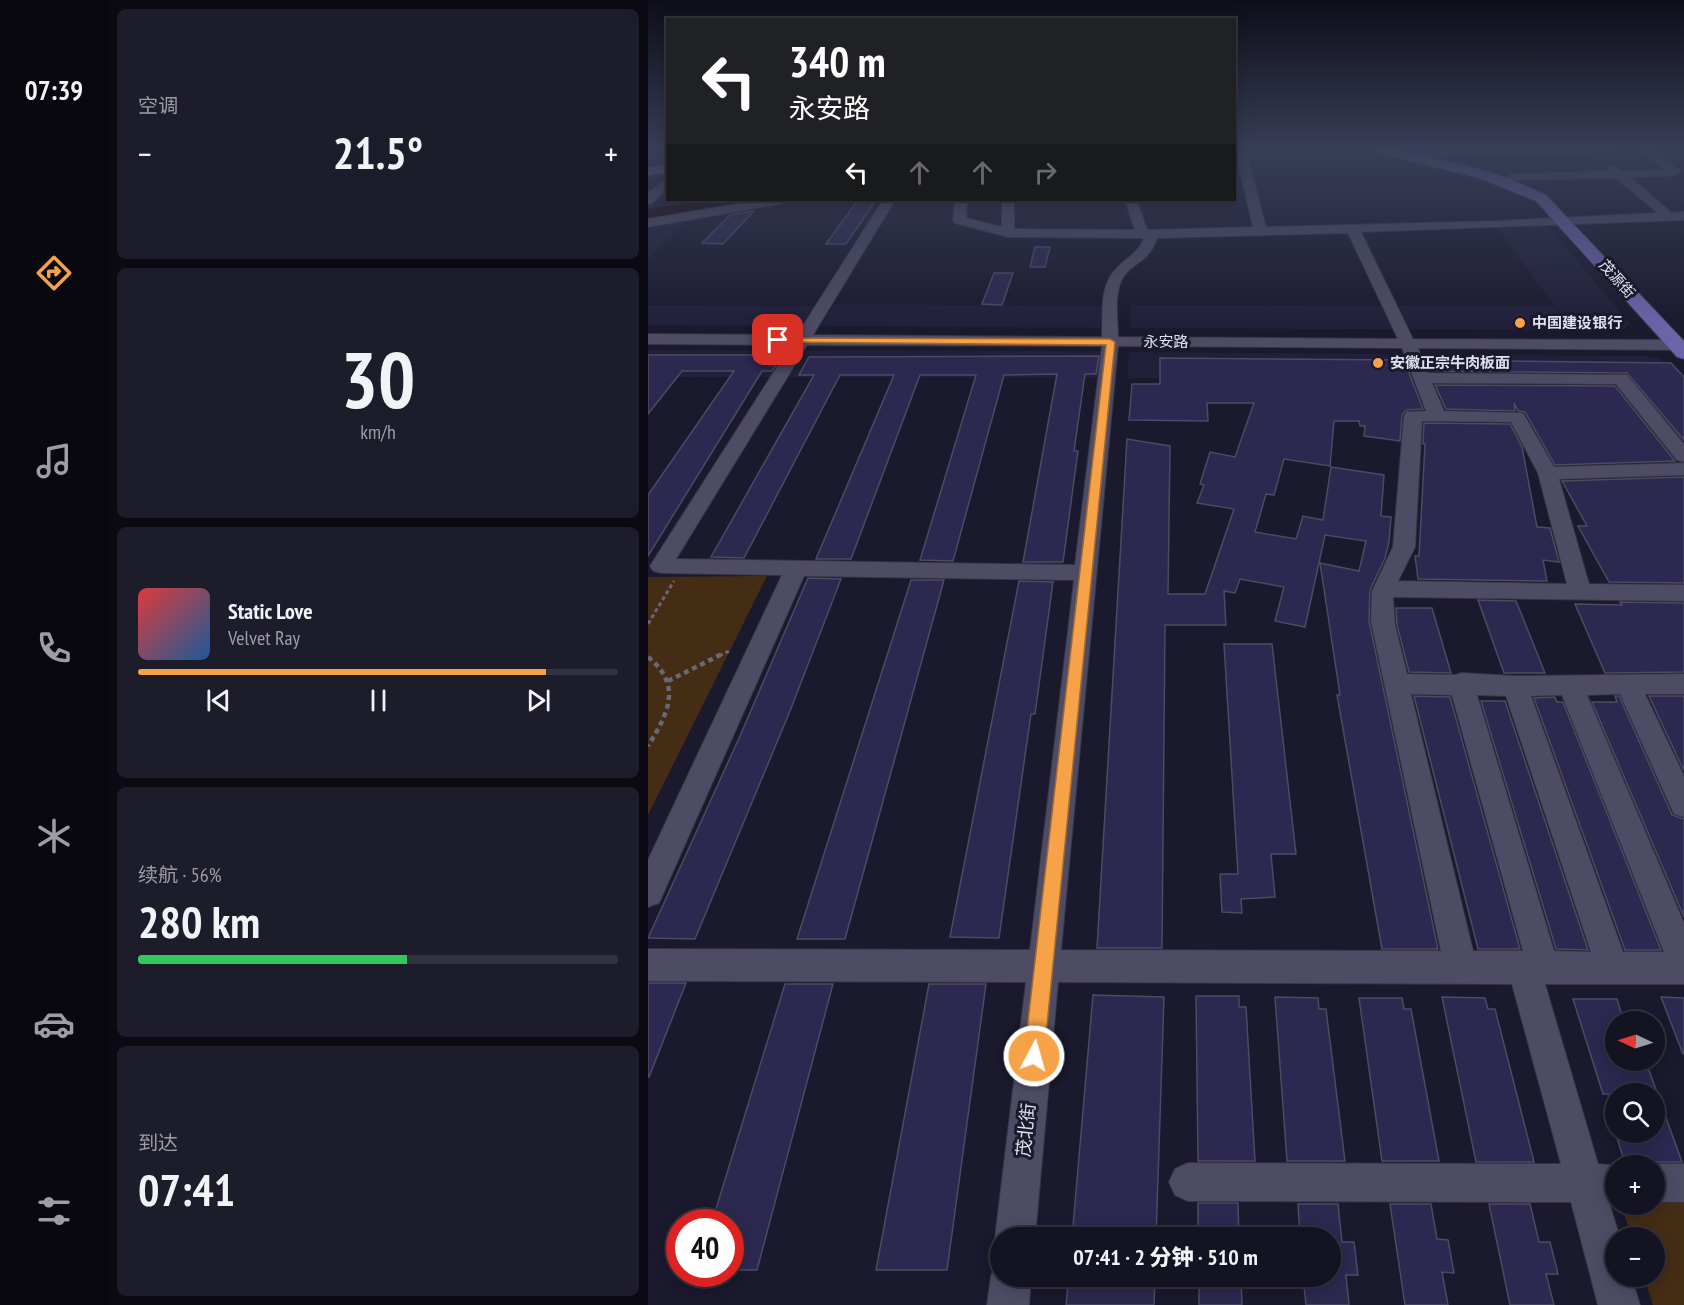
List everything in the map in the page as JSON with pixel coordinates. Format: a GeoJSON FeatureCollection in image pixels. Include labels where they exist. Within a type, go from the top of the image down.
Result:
{"type":"FeatureCollection","features":[{"type":"Feature","properties":{"kind":"main road","name":"茂源街"},"geometry":{"type":"LineString","coordinates":[[1553,210],[1681,347]]}},
{"type":"Feature","properties":{"kind":"street"},"geometry":{"type":"LineString","coordinates":[[648,223],[723,210]]}},
{"type":"Feature","properties":{"kind":"street"},"geometry":{"type":"LineString","coordinates":[[883,210],[661,567],[797,567],[1086,573]]}},
{"type":"Feature","properties":{"kind":"street"},"geometry":{"type":"LineString","coordinates":[[960,210],[959,220],[1008,233],[1147,233],[1353,228],[1684,216]]}},
{"type":"Feature","properties":{"kind":"street"},"geometry":{"type":"LineString","coordinates":[[1008,210],[1008,233]]}},
{"type":"Feature","properties":{"kind":"street"},"geometry":{"type":"LineString","coordinates":[[1136,210],[1147,233]]}},
{"type":"Feature","properties":{"kind":"street"},"geometry":{"type":"LineString","coordinates":[[1255,210],[1260,229]]}},
{"type":"Feature","properties":{"kind":"street"},"geometry":{"type":"LineString","coordinates":[[1661,210],[1668,216]]}},
{"type":"Feature","properties":{"kind":"street"},"geometry":{"type":"LineString","coordinates":[[1353,228],[1408,344],[1437,416]]}},
{"type":"Feature","properties":{"kind":"street","name":"茂北街"},"geometry":{"type":"LineString","coordinates":[[1016,1227],[1110,342],[1113,284],[1118,275],[1147,250],[1147,233]]}},
{"type":"Feature","properties":{"kind":"street","name":"永安路"},"geometry":{"type":"LineString","coordinates":[[648,339],[1681,347]]}},
{"type":"Feature","properties":{"kind":"street"},"geometry":{"type":"LineString","coordinates":[[1421,378],[1621,380],[1684,456]]}},
{"type":"Feature","properties":{"kind":"street"},"geometry":{"type":"LineString","coordinates":[[1461,967],[1383,625],[1384,589],[1398,565],[1404,547],[1413,416],[1517,417],[1548,472],[1580,592]]}},
{"type":"Feature","properties":{"kind":"street"},"geometry":{"type":"LineString","coordinates":[[1548,472],[1684,469]]}},
{"type":"Feature","properties":{"kind":"street"},"geometry":{"type":"LineString","coordinates":[[648,892],[797,567]]}},
{"type":"Feature","properties":{"kind":"street"},"geometry":{"type":"LineString","coordinates":[[1384,589],[1684,593]]}},
{"type":"Feature","properties":{"kind":"street"},"geometry":{"type":"LineString","coordinates":[[1397,684],[1461,683],[1515,686],[1684,684]]}},
{"type":"Feature","properties":{"kind":"street"},"geometry":{"type":"LineString","coordinates":[[1461,683],[1533,967],[1600,1183],[1620,1305]]}},
{"type":"Feature","properties":{"kind":"street"},"geometry":{"type":"LineString","coordinates":[[1570,685],[1684,961]]}},
{"type":"Feature","properties":{"kind":"street"},"geometry":{"type":"LineString","coordinates":[[1628,685],[1684,805]]}},
{"type":"Feature","properties":{"kind":"street"},"geometry":{"type":"LineString","coordinates":[[1515,686],[1613,968]]}},
{"type":"Feature","properties":{"kind":"street"},"geometry":{"type":"LineString","coordinates":[[648,965],[1684,968]]}},
{"type":"Feature","properties":{"kind":"street"},"geometry":{"type":"LineString","coordinates":[[1188,1182],[1600,1183]]}},
{"type":"Feature","properties":{"kind":"street"},"geometry":{"type":"LineString","coordinates":[[1665,1183],[1684,1183]]}},
{"type":"Feature","properties":{"kind":"street"},"geometry":{"type":"LineString","coordinates":[[1008,1305],[1010,1287]]}},
{"type":"Feature","properties":{"kind":"path"},"geometry":{"type":"LineString","coordinates":[[648,624],[677,576]]}},
{"type":"Feature","properties":{"kind":"path"},"geometry":{"type":"LineString","coordinates":[[668,681],[730,650]]}},
{"type":"Feature","properties":{"kind":"path"},"geometry":{"type":"LineString","coordinates":[[648,657],[658,663],[668,681],[670,700],[661,725],[648,746]]}},
{"type":"Feature","properties":{"kind":"shaded area"},"geometry":{"type":"Polygon","coordinates":[[[648,210],[695,210],[648,218],[648,210]]]}},
{"type":"Feature","properties":{"kind":"shaded area"},"geometry":{"type":"Polygon","coordinates":[[[691,217],[648,258],[648,226],[691,217]]]}},
{"type":"Feature","properties":{"kind":"shaded area"},"geometry":{"type":"Polygon","coordinates":[[[1546,223],[1630,324],[1623,330],[1130,328],[1131,305],[1554,306],[1556,308],[1495,224],[1546,223]]]}},
{"type":"Feature","properties":{"kind":"shaded area"},"geometry":{"type":"Polygon","coordinates":[[[834,304],[1103,306],[1100,328],[821,326],[834,304]]]}},
{"type":"Feature","properties":{"kind":"shaded area"},"geometry":{"type":"Polygon","coordinates":[[[648,305],[815,306],[802,326],[648,325],[648,305]]]}},
{"type":"Feature","properties":{"kind":"shaded area"},"geometry":{"type":"Polygon","coordinates":[[[648,350],[1105,351],[1102,378],[648,377],[648,350]]]}},
{"type":"Feature","properties":{"kind":"shaded area"},"geometry":{"type":"Polygon","coordinates":[[[1129,352],[1650,356],[1661,359],[1684,386],[1684,456],[1626,380],[1127,378],[1129,352]]]}},
{"type":"Feature","properties":{"kind":"shaded area"},"geometry":{"type":"Polygon","coordinates":[[[767,576],[648,815],[648,577],[767,576]]]}},
{"type":"Feature","properties":{"kind":"shaded area"},"geometry":{"type":"Polygon","coordinates":[[[1665,1194],[1684,1194],[1684,1305],[1653,1305],[1647,1287],[1665,1287],[1665,1227],[1629,1227],[1624,1215],[1665,1215],[1665,1194]]]}},
{"type":"Feature","properties":{"kind":"building"},"geometry":{"type":"Polygon","coordinates":[[[851,210],[869,210],[846,244],[826,244],[851,210]]]}},
{"type":"Feature","properties":{"kind":"building"},"geometry":{"type":"Polygon","coordinates":[[[754,211],[723,244],[702,243],[730,215],[754,211]]]}},
{"type":"Feature","properties":{"kind":"building"},"geometry":{"type":"Polygon","coordinates":[[[1035,247],[1050,247],[1045,267],[1030,267],[1035,247]]]}},
{"type":"Feature","properties":{"kind":"building"},"geometry":{"type":"Polygon","coordinates":[[[994,273],[1013,273],[1002,305],[982,304],[994,273]]]}},
{"type":"Feature","properties":{"kind":"building"},"geometry":{"type":"Polygon","coordinates":[[[648,355],[782,355],[772,371],[762,371],[648,556],[648,495],[734,371],[682,371],[648,414],[648,355]]]}},
{"type":"Feature","properties":{"kind":"building"},"geometry":{"type":"Polygon","coordinates":[[[1099,356],[1096,374],[1085,374],[1074,451],[1078,451],[1063,562],[1023,562],[1057,374],[1004,375],[953,561],[920,560],[976,375],[920,375],[851,559],[816,559],[894,375],[840,375],[744,558],[711,557],[814,375],[799,375],[809,357],[1099,356]]]}},
{"type":"Feature","properties":{"kind":"building"},"geometry":{"type":"Polygon","coordinates":[[[1160,358],[1404,360],[1423,409],[1407,410],[1402,415],[1400,441],[1364,436],[1365,426],[1360,426],[1359,421],[1334,421],[1330,466],[1284,459],[1274,495],[1266,494],[1255,532],[1296,539],[1303,516],[1323,520],[1331,467],[1384,475],[1381,516],[1391,517],[1389,542],[1385,558],[1370,590],[1369,621],[1438,949],[1382,949],[1337,695],[1340,695],[1320,563],[1359,571],[1366,541],[1325,535],[1305,627],[1275,621],[1284,587],[1240,579],[1235,593],[1224,591],[1226,625],[1165,625],[1162,948],[1097,948],[1127,439],[1170,446],[1168,594],[1205,594],[1234,509],[1197,503],[1204,485],[1200,484],[1210,452],[1235,457],[1254,403],[1207,403],[1208,421],[1129,420],[1132,384],[1160,384],[1160,358]]]}},
{"type":"Feature","properties":{"kind":"building"},"geometry":{"type":"Polygon","coordinates":[[[1425,360],[1671,363],[1684,377],[1684,440],[1627,373],[1430,371],[1425,360]]]}},
{"type":"Feature","properties":{"kind":"building"},"geometry":{"type":"Polygon","coordinates":[[[1435,385],[1615,386],[1675,461],[1555,465],[1525,412],[1518,411],[1514,403],[1515,411],[1446,409],[1435,385]]]}},
{"type":"Feature","properties":{"kind":"building"},"geometry":{"type":"Polygon","coordinates":[[[1424,423],[1510,424],[1522,447],[1537,527],[1550,528],[1559,562],[1543,560],[1547,581],[1418,579],[1415,556],[1419,556],[1424,423]]]}},
{"type":"Feature","properties":{"kind":"building"},"geometry":{"type":"Polygon","coordinates":[[[1684,477],[1684,583],[1609,582],[1578,526],[1587,526],[1562,481],[1684,477]]]}},
{"type":"Feature","properties":{"kind":"building"},"geometry":{"type":"Polygon","coordinates":[[[808,578],[841,579],[790,711],[695,939],[648,938],[740,736],[808,578]]]}},
{"type":"Feature","properties":{"kind":"building"},"geometry":{"type":"Polygon","coordinates":[[[911,580],[944,580],[845,939],[797,939],[911,580]]]}},
{"type":"Feature","properties":{"kind":"building"},"geometry":{"type":"Polygon","coordinates":[[[1019,581],[1053,582],[1035,714],[1031,714],[999,938],[950,937],[1019,581]]]}},
{"type":"Feature","properties":{"kind":"building"},"geometry":{"type":"Polygon","coordinates":[[[1478,600],[1516,601],[1545,673],[1504,673],[1478,600]]]}},
{"type":"Feature","properties":{"kind":"building"},"geometry":{"type":"Polygon","coordinates":[[[1620,602],[1684,603],[1684,672],[1605,673],[1575,604],[1622,605],[1620,602]]]}},
{"type":"Feature","properties":{"kind":"building"},"geometry":{"type":"Polygon","coordinates":[[[1396,608],[1432,608],[1451,673],[1409,672],[1397,625],[1396,608]]]}},
{"type":"Feature","properties":{"kind":"building"},"geometry":{"type":"Polygon","coordinates":[[[1224,644],[1272,644],[1296,854],[1271,854],[1275,897],[1241,899],[1242,913],[1222,912],[1220,874],[1238,874],[1224,644]]]}},
{"type":"Feature","properties":{"kind":"building"},"geometry":{"type":"Polygon","coordinates":[[[1414,696],[1450,697],[1520,949],[1478,949],[1414,696]]]}},
{"type":"Feature","properties":{"kind":"building"},"geometry":{"type":"Polygon","coordinates":[[[1615,696],[1619,696],[1672,815],[1684,819],[1684,917],[1592,702],[1617,702],[1615,696]]]}},
{"type":"Feature","properties":{"kind":"building"},"geometry":{"type":"Polygon","coordinates":[[[1649,696],[1684,696],[1684,771],[1649,696]]]}},
{"type":"Feature","properties":{"kind":"building"},"geometry":{"type":"Polygon","coordinates":[[[1555,697],[1557,702],[1563,702],[1661,950],[1625,950],[1534,698],[1555,697]]]}},
{"type":"Feature","properties":{"kind":"building"},"geometry":{"type":"Polygon","coordinates":[[[1481,701],[1505,701],[1588,950],[1556,949],[1481,701]]]}},
{"type":"Feature","properties":{"kind":"building"},"geometry":{"type":"Polygon","coordinates":[[[648,983],[686,983],[649,1077],[648,1077],[648,983]]]}},
{"type":"Feature","properties":{"kind":"building"},"geometry":{"type":"Polygon","coordinates":[[[785,984],[833,984],[757,1270],[744,1270],[744,1209],[716,1209],[785,984]]]}},
{"type":"Feature","properties":{"kind":"building"},"geometry":{"type":"Polygon","coordinates":[[[929,984],[986,984],[947,1270],[876,1270],[929,984]]]}},
{"type":"Feature","properties":{"kind":"building"},"geometry":{"type":"Polygon","coordinates":[[[1093,995],[1164,997],[1156,1227],[1073,1227],[1093,995]]]}},
{"type":"Feature","properties":{"kind":"building"},"geometry":{"type":"Polygon","coordinates":[[[1196,996],[1239,996],[1239,1007],[1246,1007],[1255,1161],[1198,1161],[1196,996]]]}},
{"type":"Feature","properties":{"kind":"building"},"geometry":{"type":"Polygon","coordinates":[[[1275,997],[1318,998],[1319,1009],[1326,1009],[1345,1161],[1287,1161],[1275,997]]]}},
{"type":"Feature","properties":{"kind":"building"},"geometry":{"type":"Polygon","coordinates":[[[1442,997],[1485,998],[1488,1009],[1495,1009],[1534,1162],[1476,1162],[1442,997]]]}},
{"type":"Feature","properties":{"kind":"building"},"geometry":{"type":"Polygon","coordinates":[[[1661,997],[1684,998],[1683,1054],[1661,997]]]}},
{"type":"Feature","properties":{"kind":"building"},"geometry":{"type":"Polygon","coordinates":[[[1359,998],[1402,998],[1404,1009],[1411,1009],[1439,1161],[1382,1161],[1359,998]]]}},
{"type":"Feature","properties":{"kind":"building"},"geometry":{"type":"Polygon","coordinates":[[[1573,999],[1617,999],[1621,1011],[1605,1011],[1605,1071],[1649,1071],[1654,1083],[1605,1083],[1605,1094],[1603,1094],[1573,999]]]}},
{"type":"Feature","properties":{"kind":"building"},"geometry":{"type":"Polygon","coordinates":[[[1665,1115],[1682,1162],[1665,1162],[1665,1155],[1622,1155],[1619,1143],[1665,1143],[1665,1115]]]}},
{"type":"Feature","properties":{"kind":"building"},"geometry":{"type":"Polygon","coordinates":[[[1198,1203],[1238,1203],[1239,1227],[1198,1227],[1198,1203]]]}},
{"type":"Feature","properties":{"kind":"building"},"geometry":{"type":"Polygon","coordinates":[[[1298,1204],[1338,1204],[1340,1227],[1299,1227],[1298,1204]]]}},
{"type":"Feature","properties":{"kind":"building"},"geometry":{"type":"Polygon","coordinates":[[[1390,1204],[1431,1204],[1437,1239],[1448,1240],[1454,1273],[1442,1272],[1448,1305],[1405,1305],[1390,1204]]]}},
{"type":"Feature","properties":{"kind":"building"},"geometry":{"type":"Polygon","coordinates":[[[1489,1204],[1530,1204],[1539,1242],[1550,1242],[1558,1274],[1546,1274],[1554,1305],[1510,1305],[1489,1204]]]}},
{"type":"Feature","properties":{"kind":"building"},"geometry":{"type":"Polygon","coordinates":[[[1341,1232],[1342,1242],[1354,1242],[1358,1275],[1346,1275],[1349,1305],[1306,1305],[1304,1287],[1341,1287],[1341,1232]]]}},
{"type":"Feature","properties":{"kind":"building"},"geometry":{"type":"Polygon","coordinates":[[[1068,1287],[1155,1287],[1154,1305],[1066,1305],[1068,1287]]]}},
{"type":"Feature","properties":{"kind":"building"},"geometry":{"type":"Polygon","coordinates":[[[1199,1287],[1241,1287],[1242,1305],[1199,1305],[1199,1287]]]}},
{"type":"Feature","properties":{"kind":"place","name":"中国建设银行"},"geometry":{"type":"Point","coordinates":[1520,323]}},
{"type":"Feature","properties":{"kind":"place","name":"安徽正宗牛肉板面"},"geometry":{"type":"Point","coordinates":[1378,363]}},
{"type":"Feature","properties":{"kind":"route"},"geometry":{"type":"LineString","coordinates":[[778,340],[1110,342],[1034,1056]]}}]}
